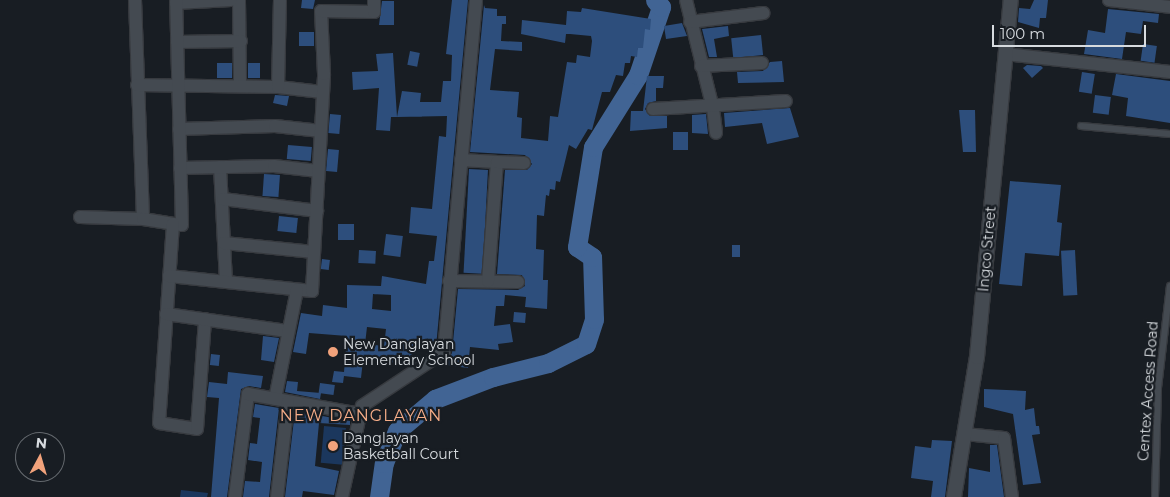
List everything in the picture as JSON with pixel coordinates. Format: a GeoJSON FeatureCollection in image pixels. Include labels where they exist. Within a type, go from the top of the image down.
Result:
{"type":"FeatureCollection","features":[{"type":"Feature","properties":{"kind":"street"},"geometry":{"type":"LineString","coordinates":[[135,0],[143,219]]}},
{"type":"Feature","properties":{"kind":"street"},"geometry":{"type":"LineString","coordinates":[[80,217],[143,219],[182,225],[176,1],[230,0]]}},
{"type":"Feature","properties":{"kind":"street"},"geometry":{"type":"LineString","coordinates":[[239,0],[241,41],[240,86]]}},
{"type":"Feature","properties":{"kind":"street"},"geometry":{"type":"LineString","coordinates":[[278,87],[280,0]]}},
{"type":"Feature","properties":{"kind":"street"},"geometry":{"type":"LineString","coordinates":[[169,276],[312,291],[324,74],[321,12],[332,6],[374,12],[374,0]]}},
{"type":"Feature","properties":{"kind":"street"},"geometry":{"type":"LineString","coordinates":[[342,497],[362,406],[444,352],[476,0]]}},
{"type":"Feature","properties":{"kind":"street"},"geometry":{"type":"LineString","coordinates":[[686,0],[713,108],[716,133]]}},
{"type":"Feature","properties":{"kind":"street","name":"Ingco Street"},"geometry":{"type":"LineString","coordinates":[[954,497],[977,357],[1011,0]]}},
{"type":"Feature","properties":{"kind":"street"},"geometry":{"type":"LineString","coordinates":[[1109,0],[1170,7]]}},
{"type":"Feature","properties":{"kind":"street"},"geometry":{"type":"LineString","coordinates":[[690,22],[763,13]]}},
{"type":"Feature","properties":{"kind":"street"},"geometry":{"type":"LineString","coordinates":[[177,42],[241,41]]}},
{"type":"Feature","properties":{"kind":"street"},"geometry":{"type":"LineString","coordinates":[[1006,54],[1170,72]]}},
{"type":"Feature","properties":{"kind":"street"},"geometry":{"type":"LineString","coordinates":[[701,66],[762,63]]}},
{"type":"Feature","properties":{"kind":"street"},"geometry":{"type":"LineString","coordinates":[[137,86],[278,87],[322,92]]}},
{"type":"Feature","properties":{"kind":"street"},"geometry":{"type":"LineString","coordinates":[[653,110],[713,108],[786,101]]}},
{"type":"Feature","properties":{"kind":"street"},"geometry":{"type":"LineString","coordinates":[[179,129],[275,126],[321,131]]}},
{"type":"Feature","properties":{"kind":"street"},"geometry":{"type":"LineString","coordinates":[[461,160],[524,163]]}},
{"type":"Feature","properties":{"kind":"street"},"geometry":{"type":"LineString","coordinates":[[488,281],[497,162]]}},
{"type":"Feature","properties":{"kind":"street"},"geometry":{"type":"LineString","coordinates":[[180,168],[274,166],[318,171]]}},
{"type":"Feature","properties":{"kind":"street"},"geometry":{"type":"LineString","coordinates":[[220,167],[226,282]]}},
{"type":"Feature","properties":{"kind":"street"},"geometry":{"type":"LineString","coordinates":[[222,199],[317,211]]}},
{"type":"Feature","properties":{"kind":"street"},"geometry":{"type":"LineString","coordinates":[[173,224],[159,423],[197,430],[205,319]]}},
{"type":"Feature","properties":{"kind":"street"},"geometry":{"type":"LineString","coordinates":[[224,242],[314,252]]}},
{"type":"Feature","properties":{"kind":"street"},"geometry":{"type":"LineString","coordinates":[[449,281],[518,282]]}},
{"type":"Feature","properties":{"kind":"street"},"geometry":{"type":"LineString","coordinates":[[277,497],[281,400],[287,331],[297,290]]}},
{"type":"Feature","properties":{"kind":"street"},"geometry":{"type":"LineString","coordinates":[[166,314],[287,331]]}},
{"type":"Feature","properties":{"kind":"street"},"geometry":{"type":"LineString","coordinates":[[236,497],[248,394],[360,414]]}},
{"type":"Feature","properties":{"kind":"street"},"geometry":{"type":"LineString","coordinates":[[965,434],[1004,438],[1012,497]]}},
{"type":"Feature","properties":{"kind":"lane"},"geometry":{"type":"LineString","coordinates":[[1081,126],[1170,134]]}},
{"type":"Feature","properties":{"kind":"lane","name":"Centex Access Road"},"geometry":{"type":"LineString","coordinates":[[1155,497],[1158,388],[1170,286]]}},
{"type":"Feature","properties":{"kind":"shaded area","name":"Danglayan Basketball Court"},"geometry":{"type":"Polygon","coordinates":[[[324,426],[346,428],[343,465],[321,463],[324,426]]]}},
{"type":"Feature","properties":{"kind":"shaded area"},"geometry":{"type":"Polygon","coordinates":[[[181,490],[208,493],[207,497],[180,497],[181,490]]]}},
{"type":"Feature","properties":{"kind":"building"},"geometry":{"type":"Polygon","coordinates":[[[302,0],[315,0],[313,9],[301,8],[302,0]]]}},
{"type":"Feature","properties":{"kind":"building"},"geometry":{"type":"Polygon","coordinates":[[[452,0],[468,0],[436,347],[412,348],[411,364],[363,360],[361,378],[344,376],[343,383],[332,382],[334,371],[344,372],[347,336],[309,333],[306,354],[293,352],[301,313],[322,316],[323,305],[347,308],[347,285],[381,286],[382,276],[426,284],[429,261],[434,261],[437,236],[409,233],[411,207],[432,209],[439,136],[446,137],[447,116],[397,117],[402,91],[421,93],[420,102],[441,102],[443,81],[451,81],[452,55],[446,54],[452,0]],[[373,294],[372,309],[391,311],[391,295],[373,294]],[[367,327],[365,344],[384,346],[386,329],[367,327]]]}},
{"type":"Feature","properties":{"kind":"building"},"geometry":{"type":"Polygon","coordinates":[[[1034,0],[1048,0],[1046,18],[1040,18],[1039,28],[1018,22],[1019,8],[1030,9],[1034,0]]]}},
{"type":"Feature","properties":{"kind":"building"},"geometry":{"type":"Polygon","coordinates":[[[382,1],[394,1],[394,25],[379,25],[382,1]]]}},
{"type":"Feature","properties":{"kind":"building"},"geometry":{"type":"Polygon","coordinates":[[[484,5],[485,8],[497,9],[497,16],[506,16],[506,24],[502,24],[501,41],[522,42],[522,51],[495,49],[490,90],[519,92],[517,117],[522,118],[521,138],[548,141],[550,116],[558,117],[567,62],[576,63],[577,55],[590,57],[591,36],[566,34],[565,43],[521,34],[522,20],[566,25],[567,11],[581,12],[582,8],[651,19],[650,30],[645,29],[643,48],[638,48],[637,57],[631,56],[630,63],[625,63],[623,76],[616,75],[610,92],[602,92],[592,130],[588,129],[576,149],[569,145],[560,182],[556,181],[555,190],[550,189],[549,196],[546,195],[544,216],[537,215],[536,249],[544,250],[543,280],[548,280],[547,309],[525,307],[526,297],[505,295],[504,306],[496,306],[494,326],[510,324],[513,342],[498,344],[499,350],[470,347],[468,368],[445,365],[452,353],[458,289],[518,290],[525,286],[522,275],[497,274],[505,170],[527,170],[532,164],[525,155],[470,152],[484,5]]]}},
{"type":"Feature","properties":{"kind":"building"},"geometry":{"type":"Polygon","coordinates":[[[1108,9],[1159,14],[1158,23],[1143,21],[1141,34],[1126,32],[1122,59],[1084,54],[1088,30],[1105,33],[1108,9]]]}},
{"type":"Feature","properties":{"kind":"building"},"geometry":{"type":"Polygon","coordinates":[[[682,23],[687,36],[666,39],[664,26],[682,23]]]}},
{"type":"Feature","properties":{"kind":"building"},"geometry":{"type":"Polygon","coordinates":[[[728,26],[729,36],[714,39],[717,57],[709,57],[702,29],[728,26]]]}},
{"type":"Feature","properties":{"kind":"building"},"geometry":{"type":"Polygon","coordinates":[[[299,32],[314,32],[314,46],[299,46],[299,32]]]}},
{"type":"Feature","properties":{"kind":"building"},"geometry":{"type":"Polygon","coordinates":[[[761,35],[763,55],[733,58],[731,38],[761,35]]]}},
{"type":"Feature","properties":{"kind":"building"},"geometry":{"type":"Polygon","coordinates":[[[1143,44],[1157,46],[1154,63],[1141,61],[1143,44]]]}},
{"type":"Feature","properties":{"kind":"building"},"geometry":{"type":"Polygon","coordinates":[[[410,51],[420,53],[417,67],[407,65],[410,51]]]}},
{"type":"Feature","properties":{"kind":"building"},"geometry":{"type":"Polygon","coordinates":[[[393,53],[397,117],[391,117],[390,131],[376,130],[379,88],[353,90],[352,72],[378,71],[376,54],[393,53]]]}},
{"type":"Feature","properties":{"kind":"building"},"geometry":{"type":"Polygon","coordinates":[[[782,61],[784,82],[738,83],[737,72],[763,71],[770,62],[782,61]]]}},
{"type":"Feature","properties":{"kind":"building"},"geometry":{"type":"Polygon","coordinates":[[[217,63],[232,63],[232,78],[217,78],[217,63]]]}},
{"type":"Feature","properties":{"kind":"building"},"geometry":{"type":"Polygon","coordinates":[[[248,63],[260,63],[260,78],[248,78],[248,63]]]}},
{"type":"Feature","properties":{"kind":"building"},"geometry":{"type":"Polygon","coordinates":[[[1027,65],[1041,66],[1043,68],[1032,78],[1023,68],[1027,65]]]}},
{"type":"Feature","properties":{"kind":"building"},"geometry":{"type":"Polygon","coordinates":[[[1082,72],[1095,74],[1092,94],[1079,92],[1082,72]]]}},
{"type":"Feature","properties":{"kind":"building"},"geometry":{"type":"Polygon","coordinates":[[[1116,74],[1170,81],[1170,123],[1126,116],[1128,98],[1112,95],[1116,74]]]}},
{"type":"Feature","properties":{"kind":"building"},"geometry":{"type":"Polygon","coordinates":[[[647,76],[664,76],[663,88],[656,88],[656,101],[648,103],[645,109],[650,116],[667,116],[667,128],[630,131],[631,111],[643,111],[647,76]]]}},
{"type":"Feature","properties":{"kind":"building"},"geometry":{"type":"Polygon","coordinates":[[[275,95],[289,96],[287,106],[273,103],[275,95]]]}},
{"type":"Feature","properties":{"kind":"building"},"geometry":{"type":"Polygon","coordinates":[[[1095,95],[1111,97],[1109,115],[1093,113],[1095,95]]]}},
{"type":"Feature","properties":{"kind":"building"},"geometry":{"type":"Polygon","coordinates":[[[790,108],[799,137],[767,144],[762,123],[725,127],[724,113],[790,108]]]}},
{"type":"Feature","properties":{"kind":"building"},"geometry":{"type":"Polygon","coordinates":[[[959,110],[975,110],[976,152],[963,152],[959,110]]]}},
{"type":"Feature","properties":{"kind":"building"},"geometry":{"type":"Polygon","coordinates":[[[330,114],[341,115],[339,134],[328,133],[330,114]]]}},
{"type":"Feature","properties":{"kind":"building"},"geometry":{"type":"Polygon","coordinates":[[[706,114],[708,134],[692,133],[692,115],[706,114]]]}},
{"type":"Feature","properties":{"kind":"building"},"geometry":{"type":"Polygon","coordinates":[[[673,132],[688,132],[688,150],[673,150],[673,132]]]}},
{"type":"Feature","properties":{"kind":"building"},"geometry":{"type":"Polygon","coordinates":[[[288,145],[312,147],[311,161],[287,159],[288,145]]]}},
{"type":"Feature","properties":{"kind":"building"},"geometry":{"type":"Polygon","coordinates":[[[328,149],[339,150],[337,172],[326,171],[328,149]]]}},
{"type":"Feature","properties":{"kind":"building"},"geometry":{"type":"Polygon","coordinates":[[[469,169],[488,170],[483,274],[464,273],[469,169]]]}},
{"type":"Feature","properties":{"kind":"building"},"geometry":{"type":"Polygon","coordinates":[[[264,174],[280,175],[278,197],[262,196],[264,174]]]}},
{"type":"Feature","properties":{"kind":"building"},"geometry":{"type":"Polygon","coordinates":[[[1010,181],[1061,185],[1057,222],[1062,223],[1059,256],[1025,253],[1022,286],[999,284],[1010,181]]]}},
{"type":"Feature","properties":{"kind":"building"},"geometry":{"type":"Polygon","coordinates":[[[279,216],[298,218],[296,233],[277,231],[279,216]]]}},
{"type":"Feature","properties":{"kind":"building"},"geometry":{"type":"Polygon","coordinates":[[[338,224],[354,224],[354,240],[338,240],[338,224]]]}},
{"type":"Feature","properties":{"kind":"building"},"geometry":{"type":"Polygon","coordinates":[[[386,234],[403,236],[400,257],[383,255],[386,234]]]}},
{"type":"Feature","properties":{"kind":"building"},"geometry":{"type":"Polygon","coordinates":[[[732,245],[740,245],[740,257],[732,257],[732,245]]]}},
{"type":"Feature","properties":{"kind":"building"},"geometry":{"type":"Polygon","coordinates":[[[359,250],[376,251],[375,264],[358,263],[359,250]]]}},
{"type":"Feature","properties":{"kind":"building"},"geometry":{"type":"Polygon","coordinates":[[[1075,250],[1077,295],[1063,296],[1061,251],[1075,250]]]}},
{"type":"Feature","properties":{"kind":"building"},"geometry":{"type":"Polygon","coordinates":[[[322,259],[330,260],[329,270],[321,269],[322,259]]]}},
{"type":"Feature","properties":{"kind":"building"},"geometry":{"type":"Polygon","coordinates":[[[514,312],[526,313],[525,323],[513,322],[514,312]]]}},
{"type":"Feature","properties":{"kind":"building"},"geometry":{"type":"Polygon","coordinates":[[[263,336],[279,338],[274,362],[261,360],[263,336]]]}},
{"type":"Feature","properties":{"kind":"building"},"geometry":{"type":"Polygon","coordinates":[[[211,354],[220,355],[219,366],[210,365],[211,354]]]}},
{"type":"Feature","properties":{"kind":"building"},"geometry":{"type":"Polygon","coordinates":[[[228,372],[263,376],[261,388],[249,386],[241,389],[227,497],[211,497],[219,398],[207,397],[209,382],[227,384],[228,372]]]}},
{"type":"Feature","properties":{"kind":"building"},"geometry":{"type":"Polygon","coordinates":[[[287,381],[298,382],[297,391],[321,393],[320,399],[285,392],[287,381]]]}},
{"type":"Feature","properties":{"kind":"building"},"geometry":{"type":"Polygon","coordinates":[[[320,383],[335,385],[333,395],[319,393],[320,383]]]}},
{"type":"Feature","properties":{"kind":"building"},"geometry":{"type":"Polygon","coordinates":[[[984,389],[1026,391],[1025,410],[1034,408],[1036,426],[1039,426],[1040,434],[1032,435],[1041,483],[1023,485],[1013,414],[984,407],[984,389]]]}},
{"type":"Feature","properties":{"kind":"building"},"geometry":{"type":"Polygon","coordinates":[[[255,404],[279,408],[269,497],[243,497],[245,481],[260,482],[262,462],[248,460],[250,443],[257,444],[260,418],[253,417],[255,404]]]}},
{"type":"Feature","properties":{"kind":"building"},"geometry":{"type":"Polygon","coordinates":[[[295,411],[350,421],[350,425],[319,423],[315,466],[339,471],[334,495],[303,491],[302,497],[285,497],[295,411]]]}},
{"type":"Feature","properties":{"kind":"building"},"geometry":{"type":"Polygon","coordinates":[[[932,440],[952,441],[945,497],[931,497],[933,481],[911,478],[915,446],[931,448],[932,440]]]}},
{"type":"Feature","properties":{"kind":"building"},"geometry":{"type":"Polygon","coordinates":[[[990,445],[997,445],[1004,497],[968,497],[969,468],[990,472],[990,445]]]}},
{"type":"Feature","properties":{"kind":"waterway"},"geometry":{"type":"LineString","coordinates":[[379,497],[384,463],[397,431],[435,399],[493,377],[548,363],[586,344],[594,319],[592,257],[577,247],[593,147],[638,75],[661,7],[655,0]]}},
{"type":"Feature","properties":{"kind":"place","name":"New Danglayan Elementary School"},"geometry":{"type":"Point","coordinates":[333,352]}},
{"type":"Feature","properties":{"kind":"place","name":"Danglayan Basketball Court"},"geometry":{"type":"Point","coordinates":[333,446]}},
{"type":"Feature","properties":{"kind":"district","name":"NEW DANGLAYAN"},"geometry":{"type":"Point","coordinates":[361,416]}}]}
